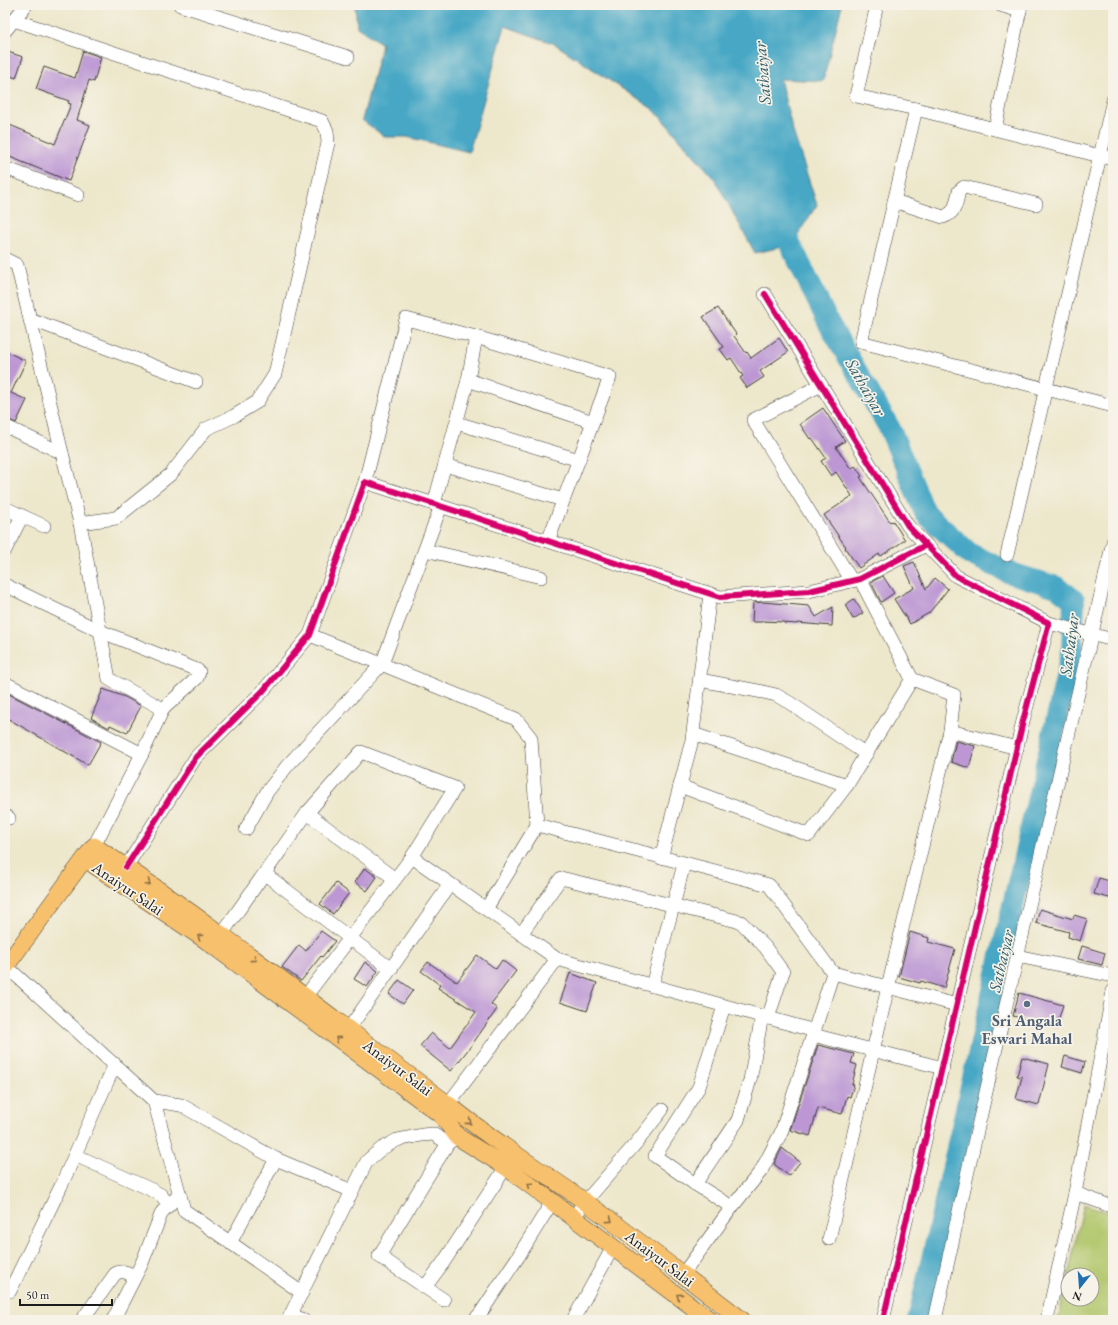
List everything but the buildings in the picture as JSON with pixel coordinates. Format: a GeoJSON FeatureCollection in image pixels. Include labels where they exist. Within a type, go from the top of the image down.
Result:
{"type":"FeatureCollection","features":[{"type":"Feature","properties":{"kind":"main road","name":"Anaiyur Salai"},"geometry":{"type":"LineString","coordinates":[[89,852],[126,868],[305,996],[445,1110],[453,1140],[506,1167],[710,1320]]}},
{"type":"Feature","properties":{"kind":"main road","name":"Anaiyur Salai"},"geometry":{"type":"LineString","coordinates":[[89,852],[204,939],[445,1110],[474,1126],[585,1202],[683,1274],[742,1320]]}},
{"type":"Feature","properties":{"kind":"main road"},"geometry":{"type":"LineString","coordinates":[[6,966],[89,852]]}},
{"type":"Feature","properties":{"kind":"street"},"geometry":{"type":"LineString","coordinates":[[5,31],[26,5]]}},
{"type":"Feature","properties":{"kind":"street"},"geometry":{"type":"LineString","coordinates":[[180,5],[348,57]]}},
{"type":"Feature","properties":{"kind":"street"},"geometry":{"type":"LineString","coordinates":[[877,5],[856,96],[916,109],[1113,159]]}},
{"type":"Feature","properties":{"kind":"street"},"geometry":{"type":"LineString","coordinates":[[995,130],[1020,8],[1000,5]]}},
{"type":"Feature","properties":{"kind":"street"},"geometry":{"type":"LineString","coordinates":[[14,20],[322,121],[327,131],[328,143],[275,374],[257,402],[234,416],[206,429],[171,474],[116,518],[80,523]]}},
{"type":"Feature","properties":{"kind":"street"},"geometry":{"type":"LineString","coordinates":[[1007,555],[1113,100]]}},
{"type":"Feature","properties":{"kind":"street"},"geometry":{"type":"LineString","coordinates":[[916,109],[861,342],[1113,406]]}},
{"type":"Feature","properties":{"kind":"street"},"geometry":{"type":"LineString","coordinates":[[5,168],[78,195]]}},
{"type":"Feature","properties":{"kind":"street"},"geometry":{"type":"LineString","coordinates":[[894,202],[943,217],[949,216],[955,209],[959,191],[964,186],[1036,204]]}},
{"type":"Feature","properties":{"kind":"street"},"geometry":{"type":"LineString","coordinates":[[5,259],[17,265],[80,523],[109,679],[163,709]]}},
{"type":"Feature","properties":{"kind":"street"},"geometry":{"type":"LineString","coordinates":[[765,294],[908,526],[956,576],[1053,624],[1113,640]]}},
{"type":"Feature","properties":{"kind":"street"},"geometry":{"type":"LineString","coordinates":[[30,319],[196,382]]}},
{"type":"Feature","properties":{"kind":"street"},"geometry":{"type":"LineString","coordinates":[[126,868],[196,757],[263,691],[310,635],[365,482],[406,319],[476,337],[610,377],[548,541]]}},
{"type":"Feature","properties":{"kind":"street"},"geometry":{"type":"LineString","coordinates":[[246,829],[267,792],[287,766],[382,664],[425,550],[438,505],[445,465],[468,380],[476,337]]}},
{"type":"Feature","properties":{"kind":"street"},"geometry":{"type":"LineString","coordinates":[[468,380],[593,422]]}},
{"type":"Feature","properties":{"kind":"street"},"geometry":{"type":"LineString","coordinates":[[821,385],[753,420],[856,580],[912,679],[954,695],[950,731],[829,1239]]}},
{"type":"Feature","properties":{"kind":"street"},"geometry":{"type":"LineString","coordinates":[[456,423],[579,460]]}},
{"type":"Feature","properties":{"kind":"street"},"geometry":{"type":"LineString","coordinates":[[5,426],[62,453]]}},
{"type":"Feature","properties":{"kind":"street"},"geometry":{"type":"LineString","coordinates":[[445,465],[564,500]]}},
{"type":"Feature","properties":{"kind":"street"},"geometry":{"type":"LineString","coordinates":[[365,482],[720,598],[809,591],[856,580],[926,545]]}},
{"type":"Feature","properties":{"kind":"street"},"geometry":{"type":"LineString","coordinates":[[5,508],[44,526]]}},
{"type":"Feature","properties":{"kind":"street"},"geometry":{"type":"LineString","coordinates":[[5,550],[22,516]]}},
{"type":"Feature","properties":{"kind":"street"},"geometry":{"type":"LineString","coordinates":[[935,1320],[1017,956],[1086,633],[1112,549]]}},
{"type":"Feature","properties":{"kind":"street"},"geometry":{"type":"LineString","coordinates":[[425,550],[541,577]]}},
{"type":"Feature","properties":{"kind":"street"},"geometry":{"type":"LineString","coordinates":[[5,585],[100,631],[199,672],[197,678],[163,709],[142,754],[89,852]]}},
{"type":"Feature","properties":{"kind":"street"},"geometry":{"type":"LineString","coordinates":[[661,858],[693,734],[710,594]]}},
{"type":"Feature","properties":{"kind":"street"},"geometry":{"type":"LineString","coordinates":[[883,1320],[1017,748],[1053,624]]}},
{"type":"Feature","properties":{"kind":"street"},"geometry":{"type":"LineString","coordinates":[[310,635],[516,719],[530,738],[537,825],[486,909]]}},
{"type":"Feature","properties":{"kind":"street"},"geometry":{"type":"LineString","coordinates":[[680,786],[809,835],[847,784],[912,679]]}},
{"type":"Feature","properties":{"kind":"street"},"geometry":{"type":"LineString","coordinates":[[700,680],[763,692],[776,696],[790,703],[866,754]]}},
{"type":"Feature","properties":{"kind":"street"},"geometry":{"type":"LineString","coordinates":[[5,683],[142,754]]}},
{"type":"Feature","properties":{"kind":"street"},"geometry":{"type":"LineString","coordinates":[[950,731],[1017,748]]}},
{"type":"Feature","properties":{"kind":"street"},"geometry":{"type":"LineString","coordinates":[[693,734],[847,784]]}},
{"type":"Feature","properties":{"kind":"street"},"geometry":{"type":"LineString","coordinates":[[221,935],[307,813],[361,752],[455,788],[412,857],[305,996]]}},
{"type":"Feature","properties":{"kind":"street"},"geometry":{"type":"LineString","coordinates":[[307,813],[395,879]]}},
{"type":"Feature","properties":{"kind":"street"},"geometry":{"type":"LineString","coordinates":[[537,825],[769,885],[833,973],[957,1005]]}},
{"type":"Feature","properties":{"kind":"street"},"geometry":{"type":"LineString","coordinates":[[412,857],[557,959],[765,1017],[873,1050],[943,1068]]}},
{"type":"Feature","properties":{"kind":"street"},"geometry":{"type":"LineString","coordinates":[[652,986],[684,864]]}},
{"type":"Feature","properties":{"kind":"street"},"geometry":{"type":"LineString","coordinates":[[265,874],[391,969]]}},
{"type":"Feature","properties":{"kind":"street"},"geometry":{"type":"LineString","coordinates":[[521,934],[561,878],[741,922],[765,947],[783,972],[765,1017],[750,1080],[738,1120],[695,1184]]}},
{"type":"Feature","properties":{"kind":"street"},"geometry":{"type":"LineString","coordinates":[[348,1030],[450,884]]}},
{"type":"Feature","properties":{"kind":"street"},"geometry":{"type":"LineString","coordinates":[[1017,956],[1113,976]]}},
{"type":"Feature","properties":{"kind":"street"},"geometry":{"type":"LineString","coordinates":[[445,1110],[557,959]]}},
{"type":"Feature","properties":{"kind":"street"},"geometry":{"type":"LineString","coordinates":[[6,966],[154,1101],[184,1210],[302,1293]]}},
{"type":"Feature","properties":{"kind":"street"},"geometry":{"type":"LineString","coordinates":[[683,1274],[732,1207],[761,1171],[781,1133],[833,973]]}},
{"type":"Feature","properties":{"kind":"street"},"geometry":{"type":"LineString","coordinates":[[1047,1320],[1075,1193],[1113,990]]}},
{"type":"Feature","properties":{"kind":"street"},"geometry":{"type":"LineString","coordinates":[[655,1156],[699,1087],[724,1006]]}},
{"type":"Feature","properties":{"kind":"street"},"geometry":{"type":"LineString","coordinates":[[10,1292],[61,1186],[115,1064]]}},
{"type":"Feature","properties":{"kind":"street"},"geometry":{"type":"LineString","coordinates":[[154,1101],[181,1105],[276,1159],[352,1191]]}},
{"type":"Feature","properties":{"kind":"street"},"geometry":{"type":"LineString","coordinates":[[573,1218],[662,1110]]}},
{"type":"Feature","properties":{"kind":"street"},"geometry":{"type":"LineString","coordinates":[[294,1318],[302,1293],[367,1161],[381,1149],[397,1140],[422,1134],[433,1134],[453,1140],[379,1256],[444,1300]]}},
{"type":"Feature","properties":{"kind":"street"},"geometry":{"type":"LineString","coordinates":[[637,1142],[695,1184],[732,1207]]}},
{"type":"Feature","properties":{"kind":"street"},"geometry":{"type":"LineString","coordinates":[[75,1155],[152,1190],[161,1195],[169,1205]]}},
{"type":"Feature","properties":{"kind":"street"},"geometry":{"type":"LineString","coordinates":[[230,1243],[276,1159]]}},
{"type":"Feature","properties":{"kind":"street"},"geometry":{"type":"LineString","coordinates":[[425,1287],[443,1263],[506,1167]]}},
{"type":"Feature","properties":{"kind":"street"},"geometry":{"type":"LineString","coordinates":[[1075,1193],[1113,1207]]}},
{"type":"Feature","properties":{"kind":"street"},"geometry":{"type":"LineString","coordinates":[[113,1320],[142,1263],[162,1212],[180,1194]]}},
{"type":"Feature","properties":{"kind":"street"},"geometry":{"type":"LineString","coordinates":[[474,1320],[480,1314],[518,1257],[552,1202]]}},
{"type":"Feature","properties":{"kind":"street"},"geometry":{"type":"LineString","coordinates":[[573,1320],[613,1247]]}},
{"type":"Feature","properties":{"kind":"street"},"geometry":{"type":"LineString","coordinates":[[82,1320],[119,1271],[136,1276]]}},
{"type":"Feature","properties":{"kind":"green space"},"geometry":{"type":"Polygon","coordinates":[[[1084,1204],[1113,1214],[1112,1320],[1058,1320],[1061,1307],[1100,1307],[1100,1267],[1070,1267],[1084,1204]]]}},
{"type":"Feature","properties":{"kind":"water"},"geometry":{"type":"Polygon","coordinates":[[[355,5],[842,5],[823,81],[780,79],[792,128],[817,205],[791,245],[755,253],[714,178],[654,110],[555,44],[505,26],[469,152],[407,137],[385,137],[362,120],[382,44],[357,27],[355,5]]]}},
{"type":"Feature","properties":{"kind":"waterway","name":"Sathaiyar"},"geometry":{"type":"LineString","coordinates":[[781,218],[782,227],[828,322],[890,429],[925,513],[970,554],[1010,573],[1057,587],[1074,600],[1072,653],[918,1320]]}},
{"type":"Feature","properties":{"kind":"cycle path"},"geometry":{"type":"LineString","coordinates":[[765,294],[908,526],[956,576],[1049,623],[1023,721],[883,1320]]}},
{"type":"Feature","properties":{"kind":"cycle path"},"geometry":{"type":"LineString","coordinates":[[126,867],[196,757],[263,691],[310,635],[365,482],[720,597],[809,591],[860,579],[926,545]]}},
{"type":"Feature","properties":{"kind":"place","name":"Sri Angala Eswari Mahal"},"geometry":{"type":"Point","coordinates":[1027,1004]}}]}
